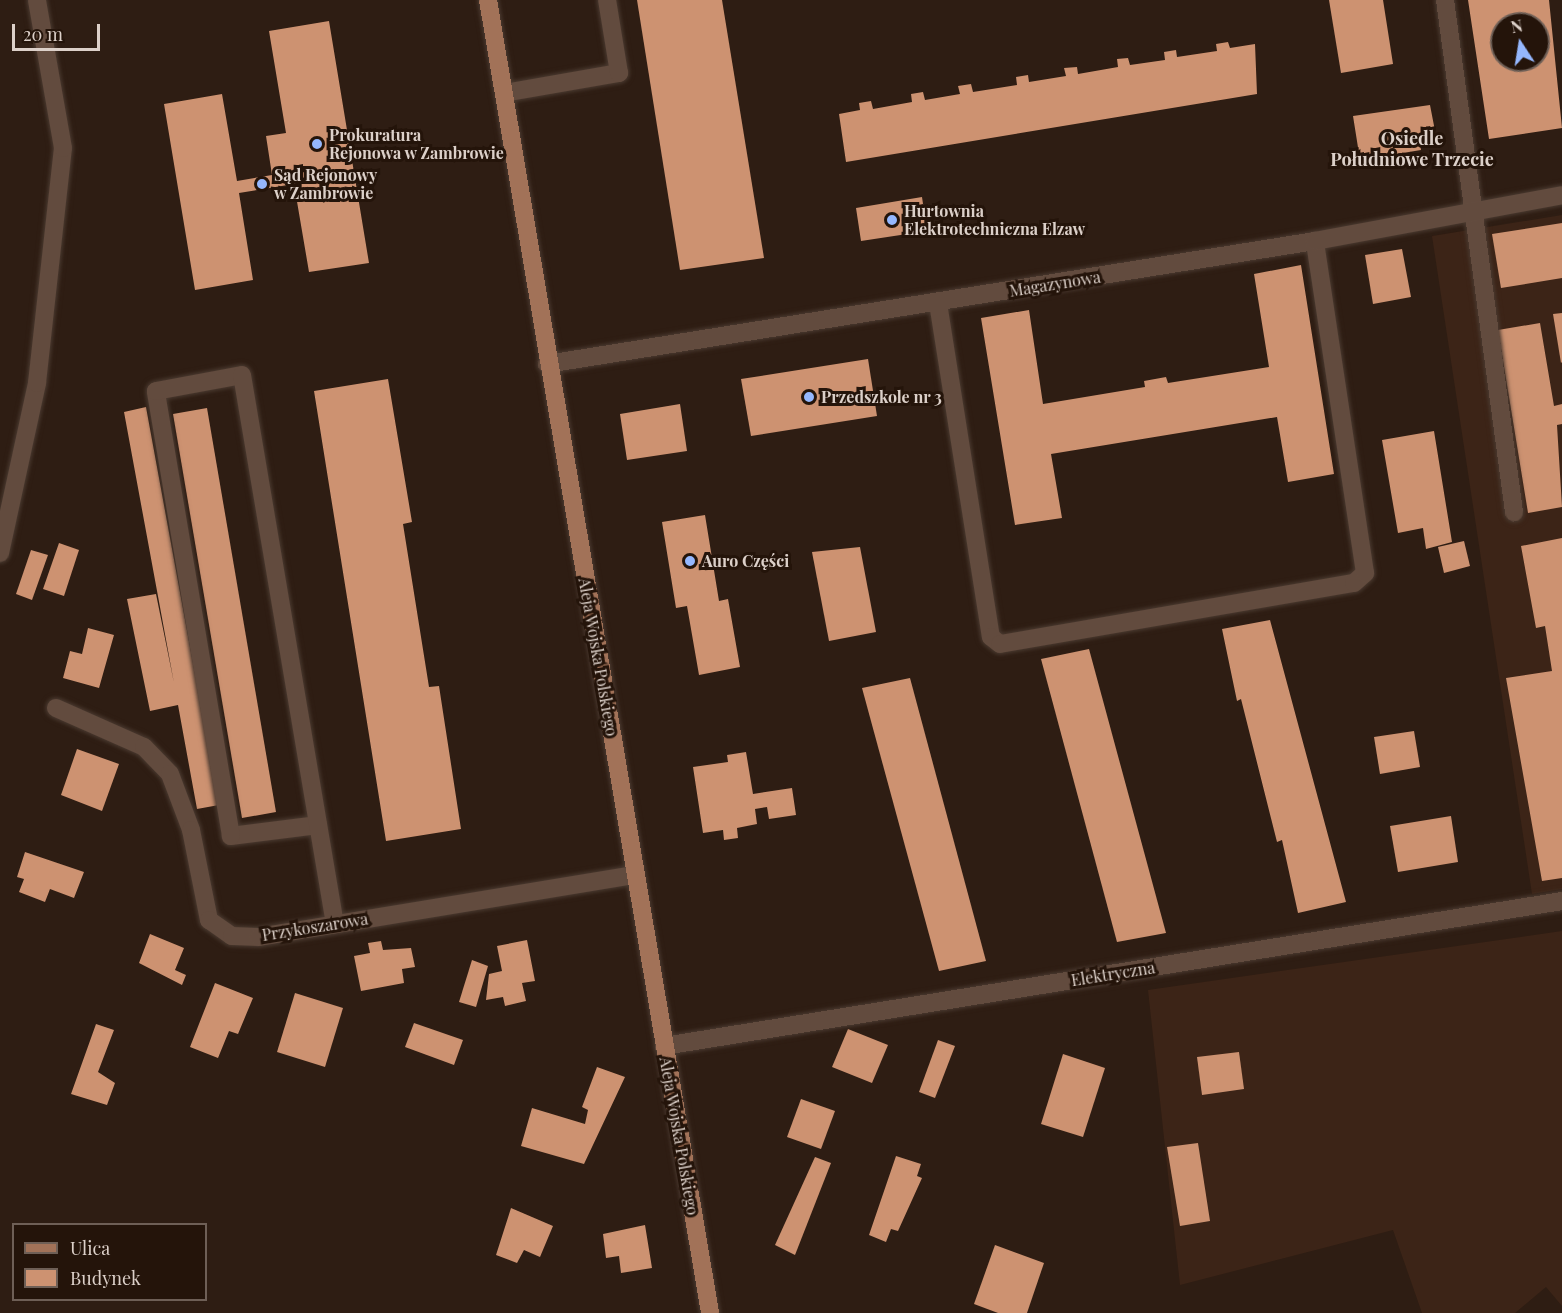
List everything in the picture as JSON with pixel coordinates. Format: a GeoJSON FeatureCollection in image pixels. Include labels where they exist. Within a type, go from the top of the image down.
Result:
{"type":"FeatureCollection","features":[{"type":"Feature","properties":{"kind":"main road","name":"Aleja Wojska Polskiego"},"geometry":{"type":"LineString","coordinates":[[488,0],[547,364],[710,1313]]}},
{"type":"Feature","properties":{"kind":"street"},"geometry":{"type":"LineString","coordinates":[[0,553],[37,383],[63,148],[38,0]]}},
{"type":"Feature","properties":{"kind":"street"},"geometry":{"type":"LineString","coordinates":[[504,93],[620,73],[608,0]]}},
{"type":"Feature","properties":{"kind":"street"},"geometry":{"type":"LineString","coordinates":[[1445,0],[1478,210],[1484,313],[1514,512]]}},
{"type":"Feature","properties":{"kind":"street","name":"Magazynowa"},"geometry":{"type":"LineString","coordinates":[[547,364],[1315,241],[1562,195]]}},
{"type":"Feature","properties":{"kind":"street"},"geometry":{"type":"LineString","coordinates":[[938,303],[991,637],[1000,644],[1354,583],[1365,573],[1315,241]]}},
{"type":"Feature","properties":{"kind":"street"},"geometry":{"type":"LineString","coordinates":[[318,825],[231,836],[156,391],[242,375],[335,924]]}},
{"type":"Feature","properties":{"kind":"street","name":"Przykoszarowa"},"geometry":{"type":"LineString","coordinates":[[56,708],[144,747],[170,774],[191,830],[209,920],[232,936],[259,937],[635,874]]}},
{"type":"Feature","properties":{"kind":"street","name":"Elektryczna"},"geometry":{"type":"LineString","coordinates":[[664,1046],[1562,901]]}},
{"type":"Feature","properties":{"kind":"shaded area"},"geometry":{"type":"Polygon","coordinates":[[[1562,215],[1562,889],[1532,894],[1432,236],[1562,215]]]}},
{"type":"Feature","properties":{"kind":"shaded area"},"geometry":{"type":"Polygon","coordinates":[[[1562,931],[1562,1306],[1546,1287],[1515,1313],[1422,1313],[1393,1230],[1180,1285],[1148,990],[1562,931]]]}},
{"type":"Feature","properties":{"kind":"building"},"geometry":{"type":"Polygon","coordinates":[[[637,0],[722,0],[764,258],[680,270],[637,0]]]}},
{"type":"Feature","properties":{"kind":"building"},"geometry":{"type":"Polygon","coordinates":[[[1329,0],[1383,0],[1393,64],[1341,73],[1329,0]]]}},
{"type":"Feature","properties":{"kind":"building"},"geometry":{"type":"Polygon","coordinates":[[[1468,0],[1549,0],[1562,128],[1489,139],[1468,0]]]}},
{"type":"Feature","properties":{"kind":"building"},"geometry":{"type":"Polygon","coordinates":[[[329,21],[369,263],[309,272],[294,184],[239,193],[253,280],[195,290],[164,104],[222,94],[237,181],[272,175],[266,136],[286,133],[269,31],[329,21]]]}},
{"type":"Feature","properties":{"kind":"building"},"geometry":{"type":"Polygon","coordinates":[[[1228,42],[1230,48],[1255,44],[1257,94],[846,162],[839,114],[860,110],[859,103],[871,101],[873,109],[912,102],[911,94],[923,92],[925,100],[960,94],[958,86],[971,84],[973,92],[1017,85],[1016,77],[1028,75],[1029,82],[1066,76],[1064,68],[1077,67],[1078,74],[1118,67],[1117,59],[1128,58],[1130,65],[1165,60],[1164,52],[1176,50],[1177,57],[1217,51],[1216,44],[1228,42]]]}},
{"type":"Feature","properties":{"kind":"building"},"geometry":{"type":"Polygon","coordinates":[[[1430,105],[1436,136],[1419,138],[1421,150],[1360,160],[1353,116],[1430,105]]]}},
{"type":"Feature","properties":{"kind":"building","name":"Hurtownia Elektrotechniczna Elzaw"},"geometry":{"type":"Polygon","coordinates":[[[922,197],[927,231],[861,241],[856,208],[922,197]]]}},
{"type":"Feature","properties":{"kind":"building"},"geometry":{"type":"Polygon","coordinates":[[[1562,223],[1562,278],[1501,288],[1492,234],[1562,223]]]}},
{"type":"Feature","properties":{"kind":"building"},"geometry":{"type":"Polygon","coordinates":[[[1402,249],[1411,297],[1373,304],[1365,255],[1402,249]]]}},
{"type":"Feature","properties":{"kind":"building"},"geometry":{"type":"Polygon","coordinates":[[[1301,265],[1334,474],[1288,482],[1277,417],[1051,454],[1062,518],[1015,525],[981,318],[1029,310],[1043,404],[1145,387],[1144,381],[1166,377],[1168,383],[1269,367],[1254,274],[1301,265]]]}},
{"type":"Feature","properties":{"kind":"building"},"geometry":{"type":"Polygon","coordinates":[[[1562,313],[1562,362],[1561,363],[1553,314],[1562,313]]]}},
{"type":"Feature","properties":{"kind":"building"},"geometry":{"type":"Polygon","coordinates":[[[1540,323],[1554,406],[1562,404],[1562,424],[1557,425],[1562,507],[1528,513],[1498,330],[1540,323]]]}},
{"type":"Feature","properties":{"kind":"building","name":"Przedszkole nr 3"},"geometry":{"type":"Polygon","coordinates":[[[868,359],[877,416],[751,436],[741,379],[868,359]]]}},
{"type":"Feature","properties":{"kind":"building"},"geometry":{"type":"Polygon","coordinates":[[[388,379],[412,522],[403,524],[429,687],[439,686],[461,829],[386,841],[314,391],[388,379]]]}},
{"type":"Feature","properties":{"kind":"building"},"geometry":{"type":"Polygon","coordinates":[[[680,404],[687,451],[627,460],[620,414],[680,404]]]}},
{"type":"Feature","properties":{"kind":"building"},"geometry":{"type":"Polygon","coordinates":[[[146,407],[219,805],[197,809],[178,705],[150,711],[127,599],[156,594],[174,683],[124,412],[146,407]]]}},
{"type":"Feature","properties":{"kind":"building"},"geometry":{"type":"Polygon","coordinates":[[[207,408],[276,812],[242,818],[173,414],[207,408]]]}},
{"type":"Feature","properties":{"kind":"building"},"geometry":{"type":"Polygon","coordinates":[[[1434,431],[1452,542],[1426,549],[1423,528],[1398,533],[1382,440],[1434,431]]]}},
{"type":"Feature","properties":{"kind":"building"},"geometry":{"type":"Polygon","coordinates":[[[705,515],[719,601],[728,599],[740,667],[699,675],[687,606],[676,608],[662,522],[705,515]]]}},
{"type":"Feature","properties":{"kind":"building"},"geometry":{"type":"Polygon","coordinates":[[[1562,538],[1562,878],[1542,881],[1506,678],[1552,671],[1545,626],[1536,628],[1521,546],[1562,538]]]}},
{"type":"Feature","properties":{"kind":"building"},"geometry":{"type":"Polygon","coordinates":[[[1464,541],[1470,566],[1444,573],[1438,547],[1464,541]]]}},
{"type":"Feature","properties":{"kind":"building"},"geometry":{"type":"Polygon","coordinates":[[[59,543],[79,550],[64,596],[43,589],[59,543]]]}},
{"type":"Feature","properties":{"kind":"building"},"geometry":{"type":"Polygon","coordinates":[[[860,547],[876,632],[829,641],[812,552],[860,547]]]}},
{"type":"Feature","properties":{"kind":"building"},"geometry":{"type":"Polygon","coordinates":[[[31,550],[48,555],[32,600],[16,594],[31,550]]]}},
{"type":"Feature","properties":{"kind":"building"},"geometry":{"type":"Polygon","coordinates":[[[1270,620],[1346,902],[1298,913],[1282,840],[1277,842],[1241,699],[1237,701],[1222,629],[1270,620]]]}},
{"type":"Feature","properties":{"kind":"building"},"geometry":{"type":"Polygon","coordinates":[[[88,628],[114,635],[99,688],[63,678],[70,651],[82,654],[88,628]]]}},
{"type":"Feature","properties":{"kind":"building"},"geometry":{"type":"Polygon","coordinates":[[[1089,649],[1166,933],[1117,942],[1041,659],[1089,649]]]}},
{"type":"Feature","properties":{"kind":"building"},"geometry":{"type":"Polygon","coordinates":[[[910,678],[986,961],[939,971],[862,688],[910,678]]]}},
{"type":"Feature","properties":{"kind":"building"},"geometry":{"type":"Polygon","coordinates":[[[1414,731],[1420,767],[1380,774],[1374,737],[1414,731]]]}},
{"type":"Feature","properties":{"kind":"building"},"geometry":{"type":"Polygon","coordinates":[[[77,749],[119,764],[102,811],[61,795],[77,749]]]}},
{"type":"Feature","properties":{"kind":"building"},"geometry":{"type":"Polygon","coordinates":[[[746,752],[753,794],[792,788],[796,815],[769,819],[767,807],[755,809],[757,824],[737,828],[738,838],[724,840],[723,830],[703,833],[693,767],[728,762],[727,755],[746,752]]]}},
{"type":"Feature","properties":{"kind":"building"},"geometry":{"type":"Polygon","coordinates":[[[1451,816],[1458,862],[1398,872],[1390,826],[1451,816]]]}},
{"type":"Feature","properties":{"kind":"building"},"geometry":{"type":"Polygon","coordinates":[[[25,852],[84,872],[74,898],[50,889],[45,902],[19,892],[24,879],[17,877],[25,852]]]}},
{"type":"Feature","properties":{"kind":"building"},"geometry":{"type":"Polygon","coordinates":[[[150,934],[184,948],[175,970],[186,975],[182,985],[139,963],[150,934]]]}},
{"type":"Feature","properties":{"kind":"building"},"geometry":{"type":"Polygon","coordinates":[[[527,940],[535,981],[522,983],[526,1001],[505,1006],[503,997],[486,1000],[489,974],[502,971],[497,946],[527,940]]]}},
{"type":"Feature","properties":{"kind":"building"},"geometry":{"type":"Polygon","coordinates":[[[381,941],[383,950],[411,948],[415,967],[402,969],[404,983],[361,991],[354,956],[370,953],[368,943],[381,941]]]}},
{"type":"Feature","properties":{"kind":"building"},"geometry":{"type":"Polygon","coordinates":[[[472,960],[488,966],[476,1007],[459,1002],[472,960]]]}},
{"type":"Feature","properties":{"kind":"building"},"geometry":{"type":"Polygon","coordinates":[[[215,983],[253,998],[238,1034],[229,1031],[218,1058],[190,1047],[215,983]]]}},
{"type":"Feature","properties":{"kind":"building"},"geometry":{"type":"Polygon","coordinates":[[[295,993],[343,1008],[325,1067],[277,1052],[295,993]]]}},
{"type":"Feature","properties":{"kind":"building"},"geometry":{"type":"Polygon","coordinates":[[[414,1023],[463,1040],[454,1065],[405,1047],[414,1023]]]}},
{"type":"Feature","properties":{"kind":"building"},"geometry":{"type":"Polygon","coordinates":[[[96,1024],[114,1030],[98,1072],[115,1083],[107,1105],[71,1094],[96,1024]]]}},
{"type":"Feature","properties":{"kind":"building"},"geometry":{"type":"Polygon","coordinates":[[[848,1029],[888,1045],[872,1083],[832,1067],[848,1029]]]}},
{"type":"Feature","properties":{"kind":"building"},"geometry":{"type":"Polygon","coordinates":[[[938,1040],[955,1046],[935,1098],[919,1092],[938,1040]]]}},
{"type":"Feature","properties":{"kind":"building"},"geometry":{"type":"Polygon","coordinates":[[[1239,1052],[1244,1089],[1202,1095],[1197,1057],[1239,1052]]]}},
{"type":"Feature","properties":{"kind":"building"},"geometry":{"type":"Polygon","coordinates":[[[1063,1054],[1105,1068],[1083,1137],[1041,1124],[1063,1054]]]}},
{"type":"Feature","properties":{"kind":"building"},"geometry":{"type":"Polygon","coordinates":[[[597,1067],[625,1077],[584,1164],[521,1146],[532,1108],[585,1124],[588,1110],[582,1107],[597,1067]]]}},
{"type":"Feature","properties":{"kind":"building"},"geometry":{"type":"Polygon","coordinates":[[[801,1099],[835,1111],[821,1149],[787,1137],[801,1099]]]}},
{"type":"Feature","properties":{"kind":"building"},"geometry":{"type":"Polygon","coordinates":[[[1198,1143],[1210,1221],[1180,1226],[1167,1147],[1198,1143]]]}},
{"type":"Feature","properties":{"kind":"building"},"geometry":{"type":"Polygon","coordinates":[[[896,1156],[921,1164],[917,1176],[922,1178],[898,1231],[891,1229],[886,1242],[869,1235],[896,1156]]]}},
{"type":"Feature","properties":{"kind":"building"},"geometry":{"type":"Polygon","coordinates":[[[815,1157],[831,1163],[795,1255],[775,1245],[815,1157]]]}},
{"type":"Feature","properties":{"kind":"building"},"geometry":{"type":"Polygon","coordinates":[[[511,1208],[553,1226],[540,1257],[524,1250],[517,1263],[496,1255],[511,1208]]]}},
{"type":"Feature","properties":{"kind":"building"},"geometry":{"type":"Polygon","coordinates":[[[645,1225],[652,1268],[621,1273],[619,1256],[606,1258],[603,1234],[645,1225]]]}},
{"type":"Feature","properties":{"kind":"building"},"geometry":{"type":"Polygon","coordinates":[[[995,1245],[1044,1263],[1027,1313],[998,1313],[974,1304],[995,1245]]]}},
{"type":"Feature","properties":{"kind":"place","name":"Prokuratura Rejonowa w Zambrowie"},"geometry":{"type":"Point","coordinates":[317,144]}},
{"type":"Feature","properties":{"kind":"place","name":"Sąd Rejonowy w Zambrowie"},"geometry":{"type":"Point","coordinates":[262,184]}},
{"type":"Feature","properties":{"kind":"place","name":"Hurtownia Elektrotechniczna Elzaw"},"geometry":{"type":"Point","coordinates":[892,220]}},
{"type":"Feature","properties":{"kind":"place","name":"Przedszkole nr 3"},"geometry":{"type":"Point","coordinates":[809,397]}},
{"type":"Feature","properties":{"kind":"place","name":"Auro Części"},"geometry":{"type":"Point","coordinates":[690,561]}},
{"type":"Feature","properties":{"kind":"district","name":"Osiedle Południowe Trzecie"},"geometry":{"type":"Point","coordinates":[1412,149]}}]}
